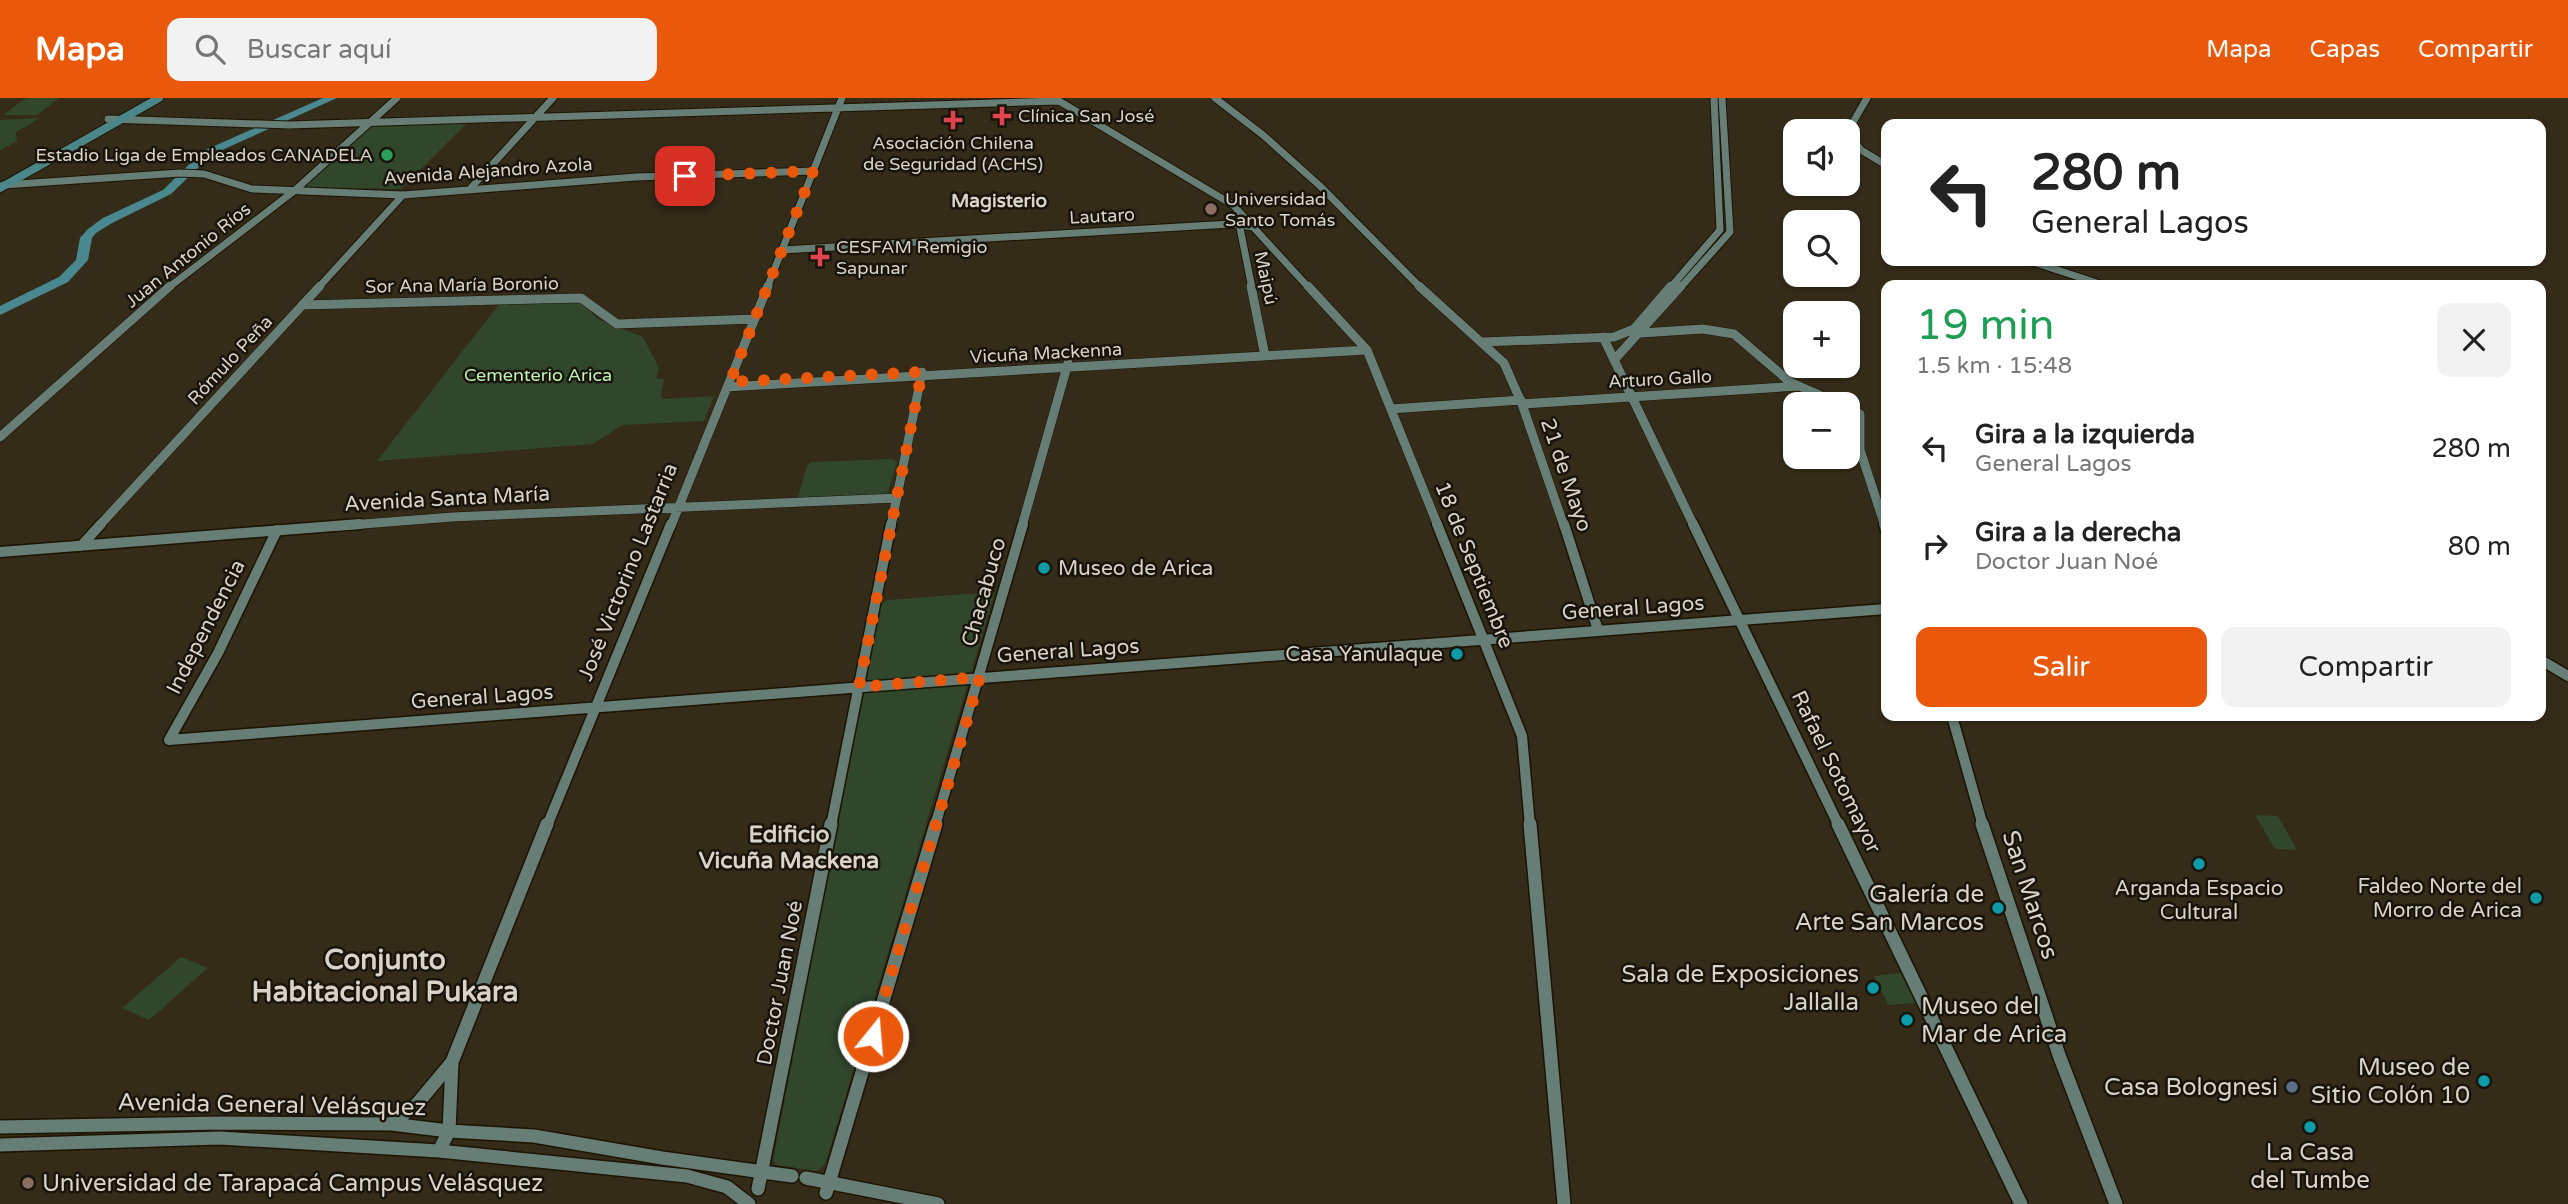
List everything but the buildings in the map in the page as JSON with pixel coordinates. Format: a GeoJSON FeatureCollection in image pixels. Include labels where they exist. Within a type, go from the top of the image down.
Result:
{"type":"FeatureCollection","features":[{"type":"Feature","properties":{"kind":"main road"},"geometry":{"type":"LineString","coordinates":[[1,185],[147,98]]}},
{"type":"Feature","properties":{"kind":"main road"},"geometry":{"type":"LineString","coordinates":[[1,185],[159,98]]}},
{"type":"Feature","properties":{"kind":"main road","name":"Juan Antonio Ríos"},"geometry":{"type":"LineString","coordinates":[[0,437],[165,290],[294,191],[397,98]]}},
{"type":"Feature","properties":{"kind":"main road"},"geometry":{"type":"LineString","coordinates":[[469,190],[553,98]]}},
{"type":"Feature","properties":{"kind":"main road","name":"José Victorino Lastarria"},"geometry":{"type":"LineString","coordinates":[[439,1151],[449,1131],[452,1062],[755,319],[842,98]]}},
{"type":"Feature","properties":{"kind":"main road"},"geometry":{"type":"LineString","coordinates":[[1030,102],[1045,98]]}},
{"type":"Feature","properties":{"kind":"main road","name":"21 de Mayo"},"geometry":{"type":"LineString","coordinates":[[1215,98],[1263,135],[1320,186],[1418,285],[1483,342],[1506,367],[1522,402],[1598,630]]}},
{"type":"Feature","properties":{"kind":"main road"},"geometry":{"type":"LineString","coordinates":[[1615,359],[1720,230],[1714,98]]}},
{"type":"Feature","properties":{"kind":"main road"},"geometry":{"type":"LineString","coordinates":[[1638,330],[1730,232],[1722,98]]}},
{"type":"Feature","properties":{"kind":"main road"},"geometry":{"type":"LineString","coordinates":[[1854,119],[1866,104],[1867,98]]}},
{"type":"Feature","properties":{"kind":"main road"},"geometry":{"type":"LineString","coordinates":[[108,119],[285,125],[1030,102],[1056,99]]}},
{"type":"Feature","properties":{"kind":"main road","name":"18 de Septiembre"},"geometry":{"type":"LineString","coordinates":[[1056,99],[1236,208],[1365,348],[1522,736],[1564,1204]]}},
{"type":"Feature","properties":{"kind":"main road"},"geometry":{"type":"LineString","coordinates":[[1860,149],[1881,162]]}},
{"type":"Feature","properties":{"kind":"main road","name":"Avenida Alejandro Azola"},"geometry":{"type":"LineString","coordinates":[[1,185],[180,173],[204,174],[252,189],[403,195],[636,177],[813,171]]}},
{"type":"Feature","properties":{"kind":"main road","name":"Rómulo Peña"},"geometry":{"type":"LineString","coordinates":[[81,546],[403,195]]}},
{"type":"Feature","properties":{"kind":"main road","name":"Maipú"},"geometry":{"type":"LineString","coordinates":[[1236,208],[1264,353]]}},
{"type":"Feature","properties":{"kind":"main road","name":"Lautaro"},"geometry":{"type":"LineString","coordinates":[[782,250],[1239,224],[1255,228]]}},
{"type":"Feature","properties":{"kind":"main road"},"geometry":{"type":"LineString","coordinates":[[2044,266],[2088,280]]}},
{"type":"Feature","properties":{"kind":"main road","name":"Sor Ana María Boronio"},"geometry":{"type":"LineString","coordinates":[[302,305],[581,298],[589,301],[614,323],[755,319]]}},
{"type":"Feature","properties":{"kind":"main road"},"geometry":{"type":"LineString","coordinates":[[1483,342],[1604,337],[1638,330],[1727,331],[1749,344],[1786,379],[1813,392]]}},
{"type":"Feature","properties":{"kind":"main road","name":"Rafael Sotomayor"},"geometry":{"type":"LineString","coordinates":[[1604,337],[2021,1204]]}},
{"type":"Feature","properties":{"kind":"main road","name":"Vicuña Mackenna"},"geometry":{"type":"LineString","coordinates":[[728,385],[1365,348]]}},
{"type":"Feature","properties":{"kind":"main road","name":"Chacabuco"},"geometry":{"type":"LineString","coordinates":[[827,1193],[980,677],[1067,365]]}},
{"type":"Feature","properties":{"kind":"main road","name":"Doctor Juan Noé"},"geometry":{"type":"LineString","coordinates":[[753,1199],[761,1172],[921,374]]}},
{"type":"Feature","properties":{"kind":"main road","name":"Arturo Gallo"},"geometry":{"type":"LineString","coordinates":[[1391,409],[1799,386]]}},
{"type":"Feature","properties":{"kind":"main road"},"geometry":{"type":"LineString","coordinates":[[1860,450],[1881,515]]}},
{"type":"Feature","properties":{"kind":"main road"},"geometry":{"type":"LineString","coordinates":[[658,508],[683,493]]}},
{"type":"Feature","properties":{"kind":"main road","name":"Avenida Santa María"},"geometry":{"type":"LineString","coordinates":[[0,552],[452,517],[897,498]]}},
{"type":"Feature","properties":{"kind":"main road","name":"Independencia"},"geometry":{"type":"LineString","coordinates":[[169,740],[218,653],[278,530]]}},
{"type":"Feature","properties":{"kind":"main road","name":"General Lagos"},"geometry":{"type":"LineString","coordinates":[[169,740],[1881,609]]}},
{"type":"Feature","properties":{"kind":"main road"},"geometry":{"type":"LineString","coordinates":[[2546,663],[2568,676]]}},
{"type":"Feature","properties":{"kind":"main road","name":"San Marcos"},"geometry":{"type":"LineString","coordinates":[[1953,721],[1993,862],[2059,1055],[2116,1204]]}},
{"type":"Feature","properties":{"kind":"main road","name":"José Victorino Lastarria"},"geometry":{"type":"LineString","coordinates":[[391,1124],[417,1104],[452,1062]]}},
{"type":"Feature","properties":{"kind":"main road","name":"Avenida General Velásquez"},"geometry":{"type":"LineString","coordinates":[[0,1127],[220,1122],[391,1124],[449,1131],[534,1136],[799,1177],[827,1193],[938,1204]]}},
{"type":"Feature","properties":{"kind":"main road","name":"Avenida General Velásquez"},"geometry":{"type":"LineString","coordinates":[[0,1145],[220,1138],[439,1151],[687,1176],[727,1187],[753,1199]]}},
{"type":"Feature","properties":{"kind":"main road"},"geometry":{"type":"LineString","coordinates":[[753,1199],[773,1178],[799,1177]]}},
{"type":"Feature","properties":{"kind":"green space"},"geometry":{"type":"Polygon","coordinates":[[[26,98],[59,98],[37,115],[3,115],[26,98]]]}},
{"type":"Feature","properties":{"kind":"green space"},"geometry":{"type":"Polygon","coordinates":[[[40,118],[16,132],[17,141],[0,150],[0,120],[40,118]]]}},
{"type":"Feature","properties":{"kind":"green space","name":"Estadio Liga de Empleados CANADELA"},"geometry":{"type":"Polygon","coordinates":[[[470,120],[401,189],[304,187],[375,123],[470,120]]]}},
{"type":"Feature","properties":{"kind":"green space","name":"Cementerio Arica"},"geometry":{"type":"Polygon","coordinates":[[[579,301],[598,319],[643,337],[659,368],[656,379],[664,379],[661,396],[663,399],[714,396],[704,421],[622,425],[593,444],[377,461],[501,302],[579,301]]]}},
{"type":"Feature","properties":{"kind":"green space"},"geometry":{"type":"Polygon","coordinates":[[[892,459],[897,462],[887,495],[798,497],[807,466],[812,462],[892,459]]]}},
{"type":"Feature","properties":{"kind":"green space"},"geometry":{"type":"Polygon","coordinates":[[[995,592],[825,1165],[817,1171],[777,1165],[773,1160],[881,603],[888,600],[995,592]]]}},
{"type":"Feature","properties":{"kind":"green space"},"geometry":{"type":"Polygon","coordinates":[[[2255,815],[2278,816],[2297,850],[2275,849],[2255,815]]]}},
{"type":"Feature","properties":{"kind":"green space"},"geometry":{"type":"Polygon","coordinates":[[[181,957],[208,968],[149,1020],[122,1008],[181,957]]]}},
{"type":"Feature","properties":{"kind":"green space"},"geometry":{"type":"Polygon","coordinates":[[[1901,973],[1916,1003],[1888,1005],[1874,976],[1901,973]]]}},
{"type":"Feature","properties":{"kind":"waterway"},"geometry":{"type":"LineString","coordinates":[[0,311],[63,280],[82,260],[86,238],[92,231],[108,220],[167,192],[207,153],[301,109],[332,98]]}},
{"type":"Feature","properties":{"kind":"place","name":"Clínica San José"},"geometry":{"type":"Point","coordinates":[1002,116]}},
{"type":"Feature","properties":{"kind":"place","name":"Asociación Chilena de Seguridad (ACHS)"},"geometry":{"type":"Point","coordinates":[953,120]}},
{"type":"Feature","properties":{"kind":"place","name":"Estadio Liga de Empleados CANADELA"},"geometry":{"type":"Point","coordinates":[387,155]}},
{"type":"Feature","properties":{"kind":"place","name":"Universidad Santo Tomás"},"geometry":{"type":"Point","coordinates":[1211,209]}},
{"type":"Feature","properties":{"kind":"place","name":"CESFAM Remigio Sapunar"},"geometry":{"type":"Point","coordinates":[820,257]}},
{"type":"Feature","properties":{"kind":"place","name":"Museo de Arica"},"geometry":{"type":"Point","coordinates":[1044,568]}},
{"type":"Feature","properties":{"kind":"place","name":"Casa Yanulaque"},"geometry":{"type":"Point","coordinates":[1457,654]}},
{"type":"Feature","properties":{"kind":"place","name":"Arganda Espacio Cultural"},"geometry":{"type":"Point","coordinates":[2199,864]}},
{"type":"Feature","properties":{"kind":"place","name":"Faldeo Norte del Morro de Arica"},"geometry":{"type":"Point","coordinates":[2536,898]}},
{"type":"Feature","properties":{"kind":"place","name":"Galería de Arte San Marcos"},"geometry":{"type":"Point","coordinates":[1998,908]}},
{"type":"Feature","properties":{"kind":"place","name":"Sala de Exposiciones Jallalla"},"geometry":{"type":"Point","coordinates":[1873,988]}},
{"type":"Feature","properties":{"kind":"place","name":"Museo del Mar de Arica"},"geometry":{"type":"Point","coordinates":[1907,1020]}},
{"type":"Feature","properties":{"kind":"place","name":"Museo de Sitio Colón 10"},"geometry":{"type":"Point","coordinates":[2484,1081]}},
{"type":"Feature","properties":{"kind":"place","name":"Casa Bolognesi"},"geometry":{"type":"Point","coordinates":[2292,1087]}},
{"type":"Feature","properties":{"kind":"place","name":"La Casa del Tumbe"},"geometry":{"type":"Point","coordinates":[2310,1127]}},
{"type":"Feature","properties":{"kind":"place","name":"Universidad de Tarapacá Campus Velásquez"},"geometry":{"type":"Point","coordinates":[28,1183]}},
{"type":"Feature","properties":{"kind":"district","name":"Magisterio"},"geometry":{"type":"Point","coordinates":[999,201]}},
{"type":"Feature","properties":{"kind":"district","name":"Edificio Vicuña Mackena"},"geometry":{"type":"Point","coordinates":[789,848]}},
{"type":"Feature","properties":{"kind":"district","name":"Conjunto Habitacional Pukara"},"geometry":{"type":"Point","coordinates":[385,976]}},
{"type":"Feature","properties":{"kind":"route"},"geometry":{"type":"LineString","coordinates":[[685,176],[813,171],[730,382],[922,372],[859,687],[980,677],[873,1036]]}}]}
